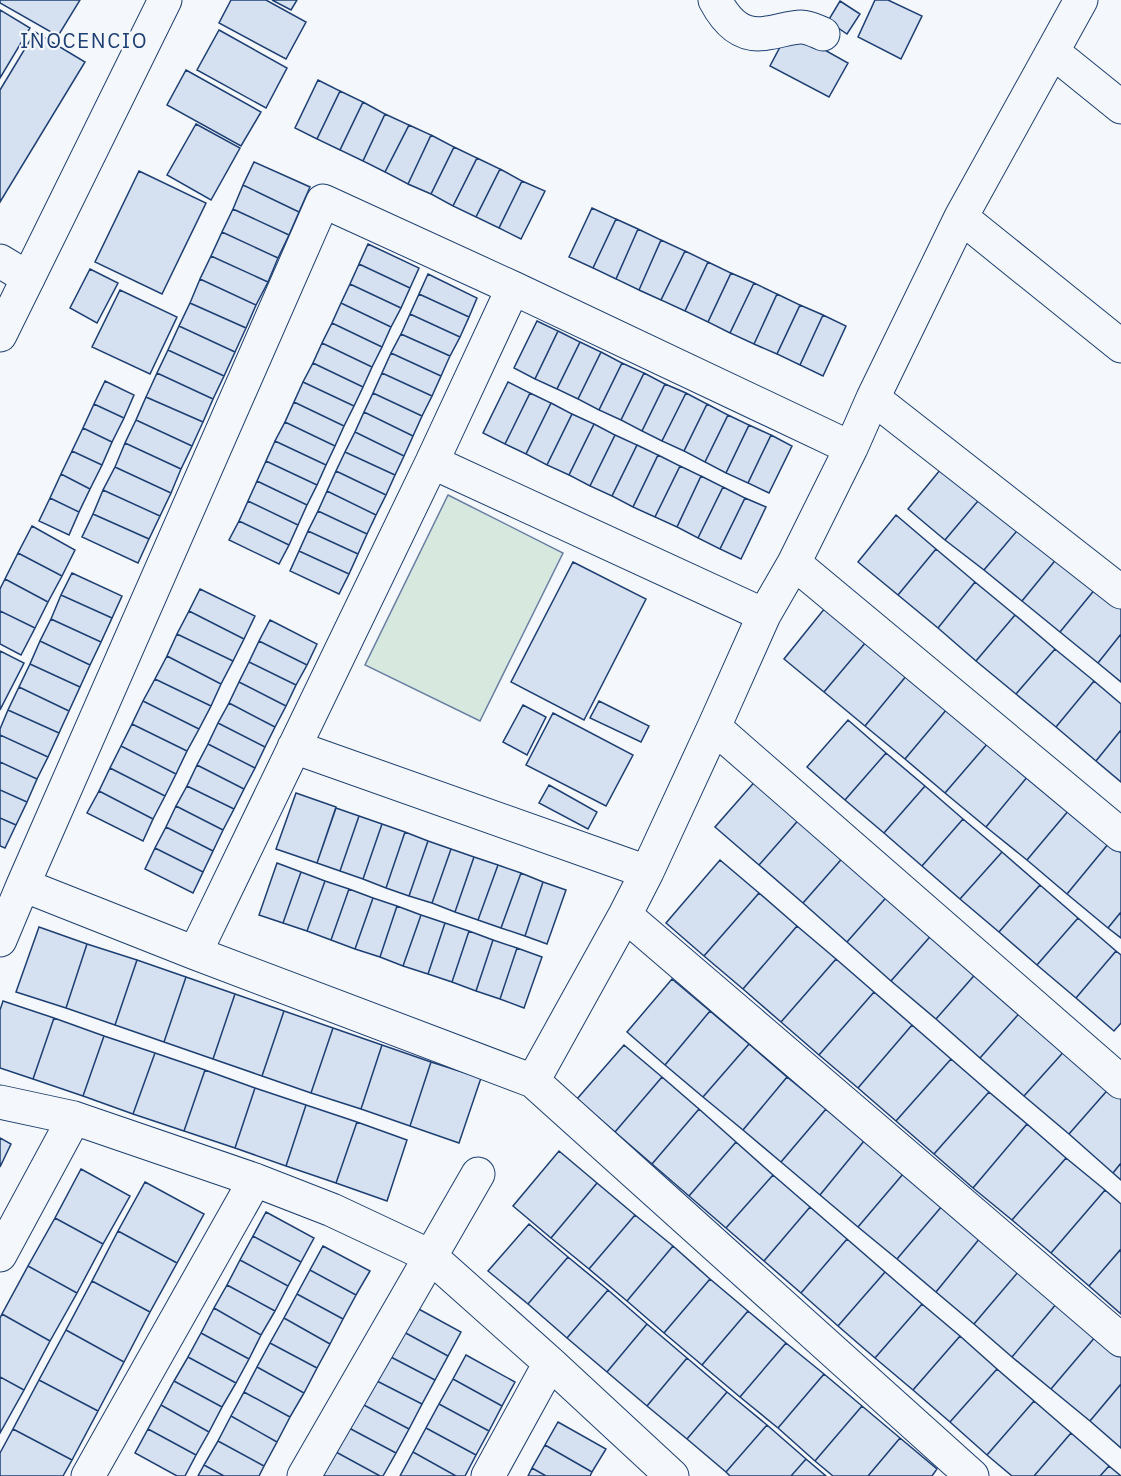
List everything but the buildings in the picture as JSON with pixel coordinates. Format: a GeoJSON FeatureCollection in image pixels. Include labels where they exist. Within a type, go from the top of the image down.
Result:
{"type":"FeatureCollection","features":[{"type":"Feature","properties":{"kind":"street"},"geometry":{"type":"LineString","coordinates":[[0,336],[165,0]]}},
{"type":"Feature","properties":{"kind":"street"},"geometry":{"type":"LineString","coordinates":[[715,0],[722,15],[735,27],[748,32],[764,34],[800,27],[812,28],[823,34]]}},
{"type":"Feature","properties":{"kind":"street"},"geometry":{"type":"LineString","coordinates":[[533,1081],[647,872],[764,615],[794,563],[962,218],[1081,0]]}},
{"type":"Feature","properties":{"kind":"street"},"geometry":{"type":"LineString","coordinates":[[1053,52],[1121,107]]}},
{"type":"Feature","properties":{"kind":"street"},"geometry":{"type":"LineString","coordinates":[[0,940],[323,201],[851,448]]}},
{"type":"Feature","properties":{"kind":"street"},"geometry":{"type":"LineString","coordinates":[[962,218],[1121,346]]}},
{"type":"Feature","properties":{"kind":"street"},"geometry":{"type":"LineString","coordinates":[[0,261],[28,278]]}},
{"type":"Feature","properties":{"kind":"street"},"geometry":{"type":"LineString","coordinates":[[195,953],[432,462],[513,288]]}},
{"type":"Feature","properties":{"kind":"street"},"geometry":{"type":"LineString","coordinates":[[873,398],[1121,592]]}},
{"type":"Feature","properties":{"kind":"street"},"geometry":{"type":"LineString","coordinates":[[432,462],[764,615]]}},
{"type":"Feature","properties":{"kind":"street"},"geometry":{"type":"LineString","coordinates":[[794,563],[1121,835]]}},
{"type":"Feature","properties":{"kind":"street"},"geometry":{"type":"LineString","coordinates":[[714,727],[1121,1082]]}},
{"type":"Feature","properties":{"kind":"street"},"geometry":{"type":"LineString","coordinates":[[294,747],[647,872]]}},
{"type":"Feature","properties":{"kind":"street"},"geometry":{"type":"LineString","coordinates":[[23,885],[533,1081],[972,1476]]}},
{"type":"Feature","properties":{"kind":"street"},"geometry":{"type":"LineString","coordinates":[[625,915],[1121,1340]]}},
{"type":"Feature","properties":{"kind":"street"},"geometry":{"type":"LineString","coordinates":[[0,1102],[74,1118],[255,1180],[332,1210],[430,1256],[672,1476]]}},
{"type":"Feature","properties":{"kind":"street"},"geometry":{"type":"LineString","coordinates":[[0,1255],[74,1118]]}},
{"type":"Feature","properties":{"kind":"street"},"geometry":{"type":"LineString","coordinates":[[304,1476],[478,1174]]}},
{"type":"Feature","properties":{"kind":"street"},"geometry":{"type":"LineString","coordinates":[[88,1476],[255,1180]]}},
{"type":"Feature","properties":{"kind":"street"},"geometry":{"type":"LineString","coordinates":[[488,1476],[550,1363]]}},
{"type":"Feature","properties":{"kind":"shaded area"},"geometry":{"type":"Polygon","coordinates":[[[448,495],[563,553],[480,721],[365,665],[448,495]]]}},
{"type":"Feature","properties":{"kind":"district","name":"INOCENCIO"},"geometry":{"type":"Point","coordinates":[84,40]}}]}
